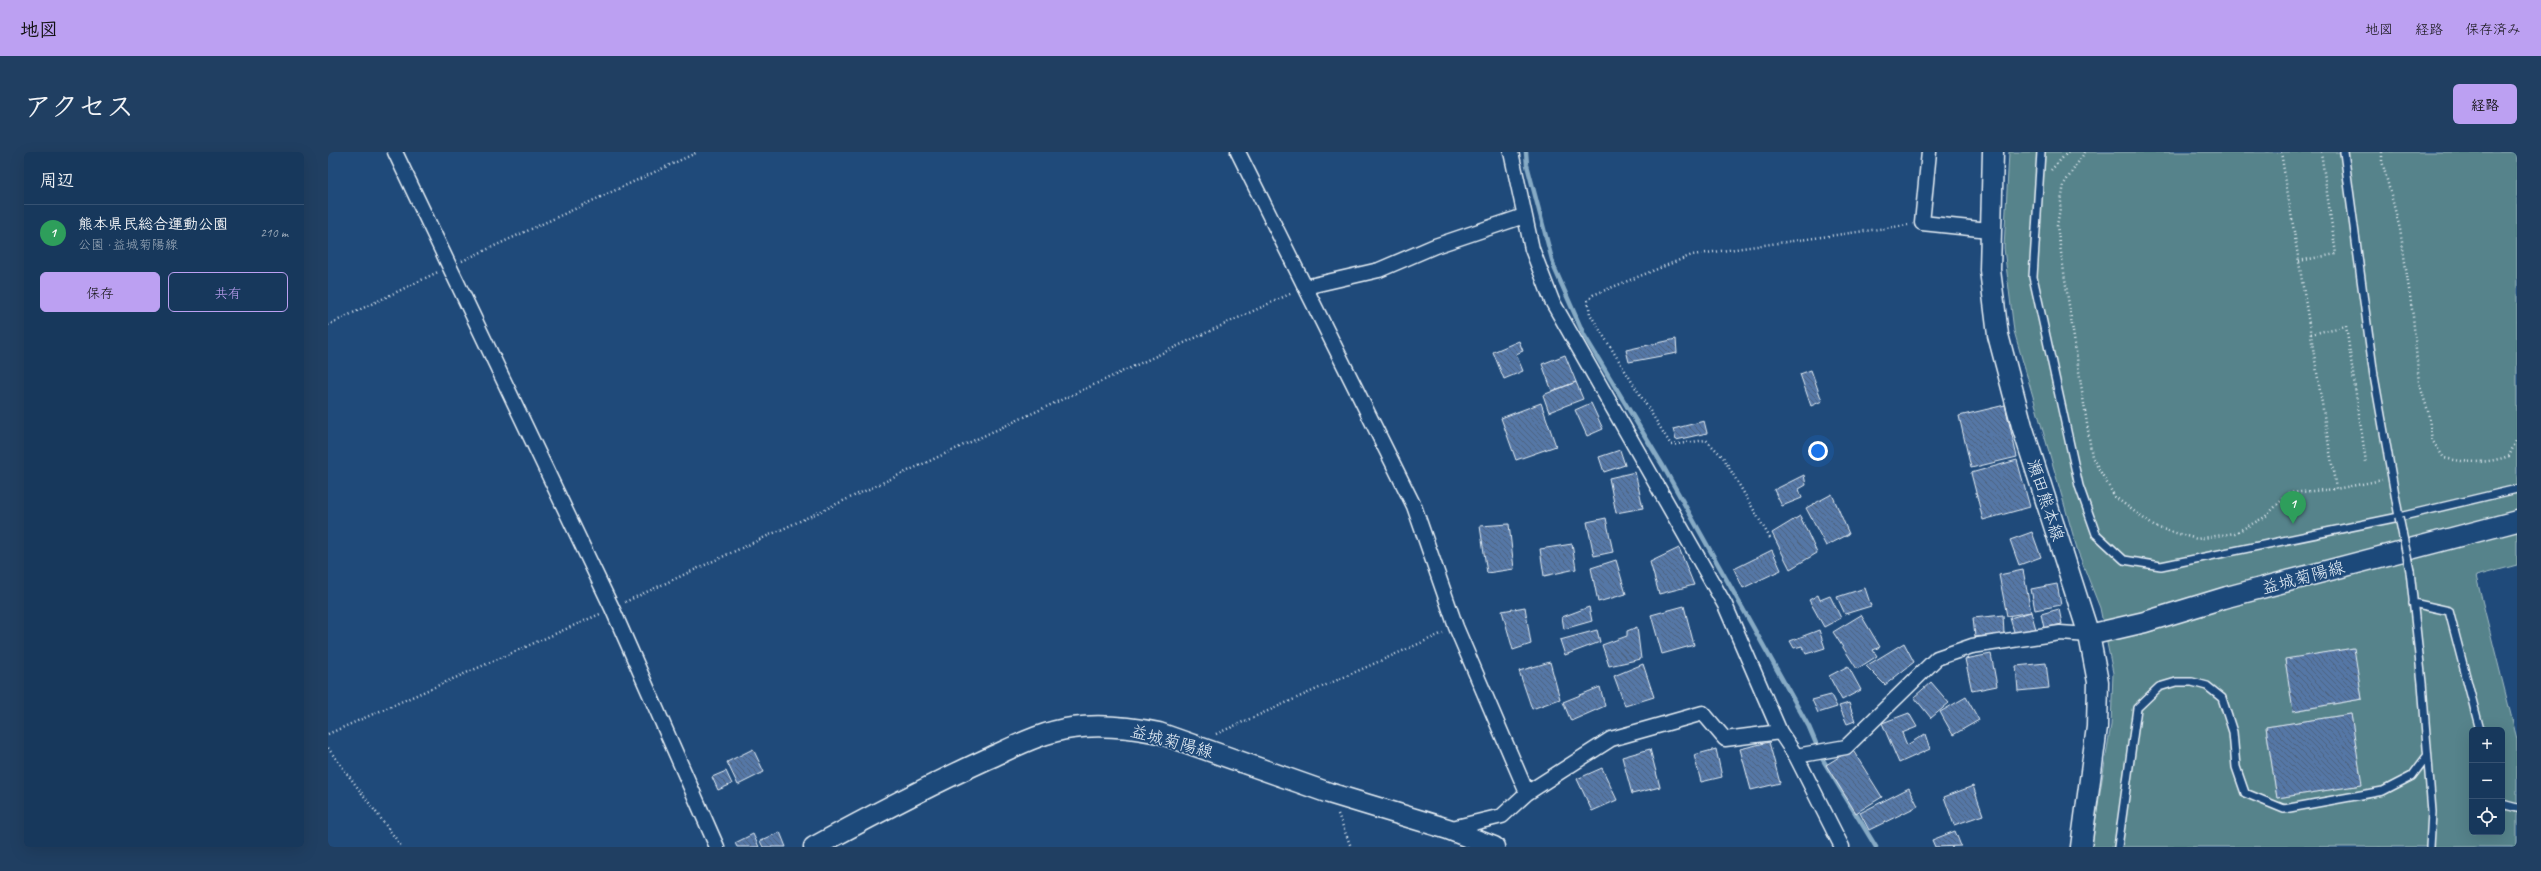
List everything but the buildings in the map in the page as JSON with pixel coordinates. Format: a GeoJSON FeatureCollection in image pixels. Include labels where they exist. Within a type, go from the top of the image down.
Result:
{"type":"FeatureCollection","features":[{"type":"Feature","properties":{"kind":"main road","name":"瀬田熊本線"},"geometry":{"type":"LineString","coordinates":[[1993,152],[1990,270],[1998,335],[2022,426],[2089,635],[2098,682],[2097,727],[2081,847]]}},
{"type":"Feature","properties":{"kind":"main road","name":"益城菊陽線"},"geometry":{"type":"LineString","coordinates":[[2089,635],[2145,622],[2227,597],[2517,521]]}},
{"type":"Feature","properties":{"kind":"main road","name":"益城菊陽線"},"geometry":{"type":"LineString","coordinates":[[814,847],[936,782],[1039,736],[1071,728],[1130,727],[1194,744],[1329,793],[1448,829],[1494,847]]}},
{"type":"Feature","properties":{"kind":"street"},"geometry":{"type":"LineString","coordinates":[[395,152],[448,267],[612,608],[717,847]]}},
{"type":"Feature","properties":{"kind":"street"},"geometry":{"type":"LineString","coordinates":[[1238,152],[1414,506],[1456,627],[1527,793]]}},
{"type":"Feature","properties":{"kind":"street"},"geometry":{"type":"LineString","coordinates":[[1511,152],[1532,249],[1552,301],[1725,605],[1780,732],[1796,756],[1842,847]]}},
{"type":"Feature","properties":{"kind":"street"},"geometry":{"type":"LineString","coordinates":[[1928,152],[1922,223],[1990,230]]}},
{"type":"Feature","properties":{"kind":"street"},"geometry":{"type":"LineString","coordinates":[[1305,287],[1379,270],[1435,246],[1524,216]]}},
{"type":"Feature","properties":{"kind":"street"},"geometry":{"type":"LineString","coordinates":[[1796,756],[1846,747],[1937,658],[1972,646],[2060,632],[2089,635]]}},
{"type":"Feature","properties":{"kind":"street"},"geometry":{"type":"LineString","coordinates":[[1448,829],[1502,816],[1527,793],[1611,739],[1703,713],[1725,739],[1780,732]]}},
{"type":"Feature","properties":{"kind":"lane"},"geometry":{"type":"LineString","coordinates":[[2041,152],[2033,277],[2079,486],[2096,534],[2124,560],[2161,566],[2399,517],[2517,488]]}},
{"type":"Feature","properties":{"kind":"lane"},"geometry":{"type":"LineString","coordinates":[[2344,152],[2374,376],[2410,571],[2422,683],[2432,812],[2430,847]]}},
{"type":"Feature","properties":{"kind":"lane"},"geometry":{"type":"LineString","coordinates":[[2413,603],[2449,611],[2479,727]]}},
{"type":"Feature","properties":{"kind":"lane"},"geometry":{"type":"LineString","coordinates":[[2118,847],[2137,708],[2159,686],[2176,682],[2192,682],[2207,686],[2222,698],[2232,732],[2236,767],[2245,793],[2284,809],[2383,791],[2412,776],[2427,756]]}},
{"type":"Feature","properties":{"kind":"lane"},"geometry":{"type":"LineString","coordinates":[[2505,805],[2517,808]]}},
{"type":"Feature","properties":{"kind":"path"},"geometry":{"type":"LineString","coordinates":[[328,325],[448,267],[698,152]]}},
{"type":"Feature","properties":{"kind":"path"},"geometry":{"type":"LineString","coordinates":[[2039,184],[2068,152]]}},
{"type":"Feature","properties":{"kind":"path"},"geometry":{"type":"LineString","coordinates":[[2084,152],[2064,184],[2057,226],[2092,457],[2115,497],[2154,527],[2197,539],[2235,532],[2265,517],[2289,493],[2336,489],[2392,478]]}},
{"type":"Feature","properties":{"kind":"path"},"geometry":{"type":"LineString","coordinates":[[2281,152],[2336,489]]}},
{"type":"Feature","properties":{"kind":"path"},"geometry":{"type":"LineString","coordinates":[[2299,262],[2336,254],[2321,152]]}},
{"type":"Feature","properties":{"kind":"path"},"geometry":{"type":"LineString","coordinates":[[2382,152],[2382,162],[2400,229],[2413,316],[2419,383],[2428,411],[2432,440],[2444,458],[2474,463],[2490,462],[2509,456],[2517,438]]}},
{"type":"Feature","properties":{"kind":"path"},"geometry":{"type":"LineString","coordinates":[[1770,538],[1723,457],[1706,440],[1670,445],[1590,314],[1588,301],[1593,294],[1692,255],[1922,223]]}},
{"type":"Feature","properties":{"kind":"path"},"geometry":{"type":"LineString","coordinates":[[328,734],[612,608],[1305,287]]}},
{"type":"Feature","properties":{"kind":"path"},"geometry":{"type":"LineString","coordinates":[[2311,334],[2346,326],[2366,462]]}},
{"type":"Feature","properties":{"kind":"path"},"geometry":{"type":"LineString","coordinates":[[1194,744],[1456,627]]}},
{"type":"Feature","properties":{"kind":"path"},"geometry":{"type":"LineString","coordinates":[[328,748],[402,847]]}},
{"type":"Feature","properties":{"kind":"path"},"geometry":{"type":"LineString","coordinates":[[1329,793],[1351,847]]}},
{"type":"Feature","properties":{"kind":"green space"},"geometry":{"type":"Polygon","coordinates":[[[2009,152],[2517,152],[2517,565],[2476,576],[2517,739],[2517,847],[2091,847],[2111,725],[2113,673],[2100,608],[2078,552],[2014,331],[2004,248],[2009,152]],[[2353,648],[2285,660],[2294,711],[2362,699],[2353,648]],[[2351,714],[2266,727],[2277,798],[2361,785],[2351,714]]]}},
{"type":"Feature","properties":{"kind":"waterway"},"geometry":{"type":"LineString","coordinates":[[1526,152],[1527,165],[1554,267],[1584,335],[1663,466],[1809,727],[1823,760],[1876,847]]}},
{"type":"Feature","properties":{"kind":"place","name":"熊本県民総合運動公園"},"geometry":{"type":"Point","coordinates":[2293,524]}}]}
